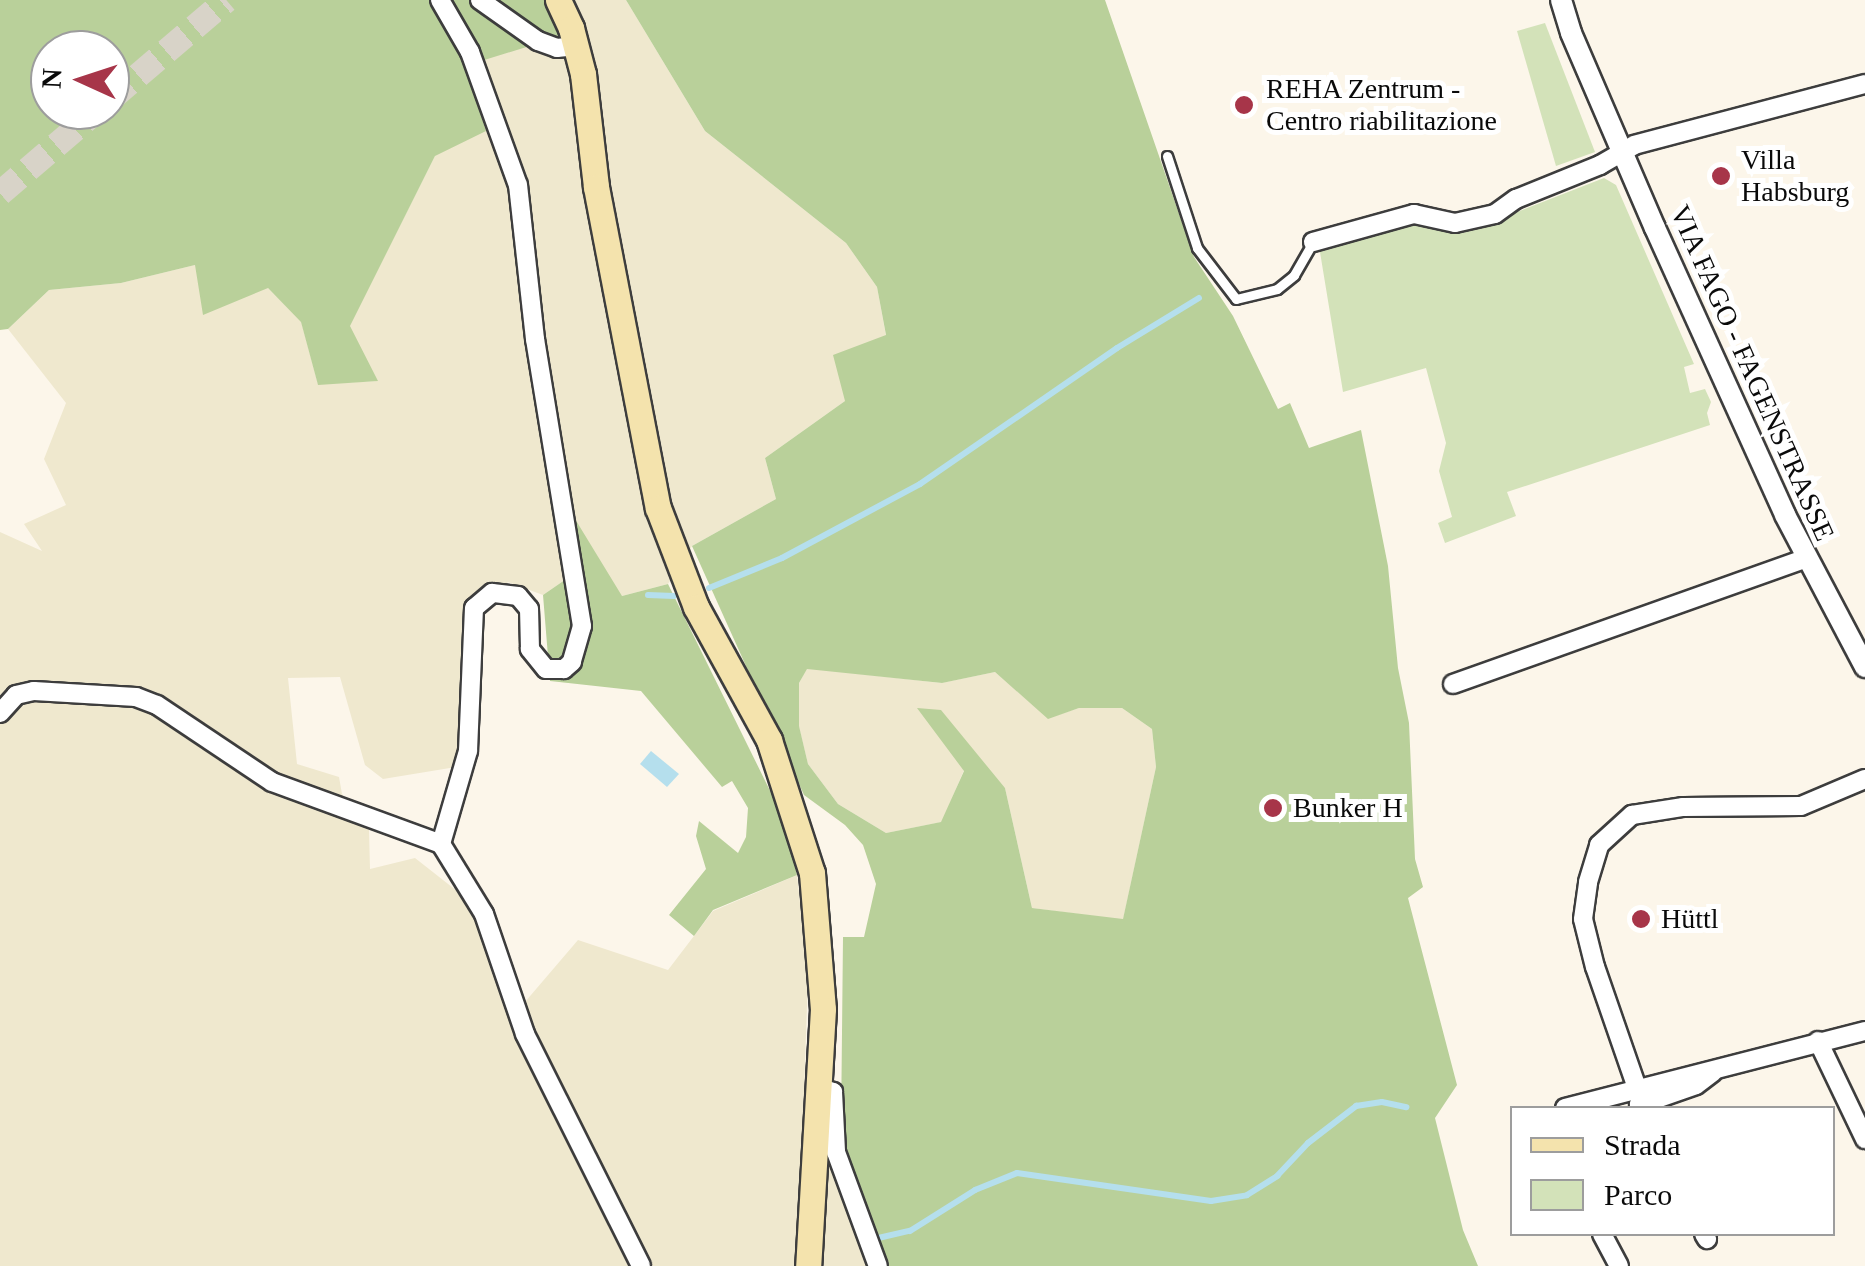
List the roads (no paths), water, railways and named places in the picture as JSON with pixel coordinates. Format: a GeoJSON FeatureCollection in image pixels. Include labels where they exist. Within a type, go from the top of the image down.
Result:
{"type":"FeatureCollection","features":[{"type":"Feature","properties":{"kind":"main road"},"geometry":{"type":"LineString","coordinates":[[558,0],[576,46],[596,187],[658,508],[696,607],[769,740],[812,873],[823,1009],[808,1266]]}},
{"type":"Feature","properties":{"kind":"street"},"geometry":{"type":"LineString","coordinates":[[440,0],[470,52],[518,185],[538,358],[582,626],[572,662],[564,668],[546,669],[530,649],[529,609],[518,596],[492,593],[474,608],[468,752],[441,844]]}},
{"type":"Feature","properties":{"kind":"street"},"geometry":{"type":"LineString","coordinates":[[480,0],[538,40],[557,48],[576,46]]}},
{"type":"Feature","properties":{"kind":"street","name":"VIA FAGO - FAGENSTRASSE"},"geometry":{"type":"LineString","coordinates":[[1561,0],[1623,150],[1806,558],[1865,668]]}},
{"type":"Feature","properties":{"kind":"street"},"geometry":{"type":"LineString","coordinates":[[1313,242],[1414,214],[1455,223],[1495,214],[1516,199],[1600,165],[1623,150],[1865,84]]}},
{"type":"Feature","properties":{"kind":"street"},"geometry":{"type":"LineString","coordinates":[[1453,684],[1806,558]]}},
{"type":"Feature","properties":{"kind":"street"},"geometry":{"type":"LineString","coordinates":[[0,713],[8,700],[34,691],[136,696],[158,705],[272,782],[441,844],[484,914],[526,1034],[641,1266]]}},
{"type":"Feature","properties":{"kind":"street"},"geometry":{"type":"LineString","coordinates":[[1637,1088],[1595,967],[1583,919],[1588,882],[1599,846],[1632,816],[1683,807],[1801,806],[1865,778]]}},
{"type":"Feature","properties":{"kind":"street"},"geometry":{"type":"LineString","coordinates":[[1572,1106],[1865,1031]]}},
{"type":"Feature","properties":{"kind":"street"},"geometry":{"type":"LineString","coordinates":[[1818,1041],[1865,1139]]}},
{"type":"Feature","properties":{"kind":"street"},"geometry":{"type":"LineString","coordinates":[[1639,1106],[1696,1085],[1721,1065]]}},
{"type":"Feature","properties":{"kind":"street"},"geometry":{"type":"LineString","coordinates":[[818,1087],[833,1092],[836,1152],[878,1266]]}},
{"type":"Feature","properties":{"kind":"street"},"geometry":{"type":"LineString","coordinates":[[1603,1236],[1620,1266]]}},
{"type":"Feature","properties":{"kind":"lane"},"geometry":{"type":"LineString","coordinates":[[1167,156],[1197,248],[1236,300],[1277,289],[1294,275],[1313,242]]}},
{"type":"Feature","properties":{"kind":"water"},"geometry":{"type":"Polygon","coordinates":[[[651,751],[679,774],[667,787],[640,764],[651,751]]]}},
{"type":"Feature","properties":{"kind":"waterway"},"geometry":{"type":"LineString","coordinates":[[709,588],[782,558],[920,484],[1117,348],[1199,298]]}},
{"type":"Feature","properties":{"kind":"waterway"},"geometry":{"type":"LineString","coordinates":[[648,595],[674,596]]}},
{"type":"Feature","properties":{"kind":"waterway"},"geometry":{"type":"LineString","coordinates":[[874,1239],[910,1231],[975,1190],[1017,1173],[1211,1201],[1247,1195],[1277,1176],[1308,1143],[1356,1106],[1382,1102],[1406,1107]]}},
{"type":"Feature","properties":{"kind":"tunnel"},"geometry":{"type":"LineString","coordinates":[[130,82],[226,0]]}},
{"type":"Feature","properties":{"kind":"tunnel"},"geometry":{"type":"LineString","coordinates":[[0,193],[74,130]]}},
{"type":"Feature","properties":{"kind":"place","name":"REHA Zentrum - Centro riabilitazione"},"geometry":{"type":"Point","coordinates":[1244,105]}},
{"type":"Feature","properties":{"kind":"place","name":"Villa Habsburg"},"geometry":{"type":"Point","coordinates":[1721,176]}},
{"type":"Feature","properties":{"kind":"place","name":"Bunker H"},"geometry":{"type":"Point","coordinates":[1273,808]}},
{"type":"Feature","properties":{"kind":"place","name":"Hüttl"},"geometry":{"type":"Point","coordinates":[1641,919]}}]}
